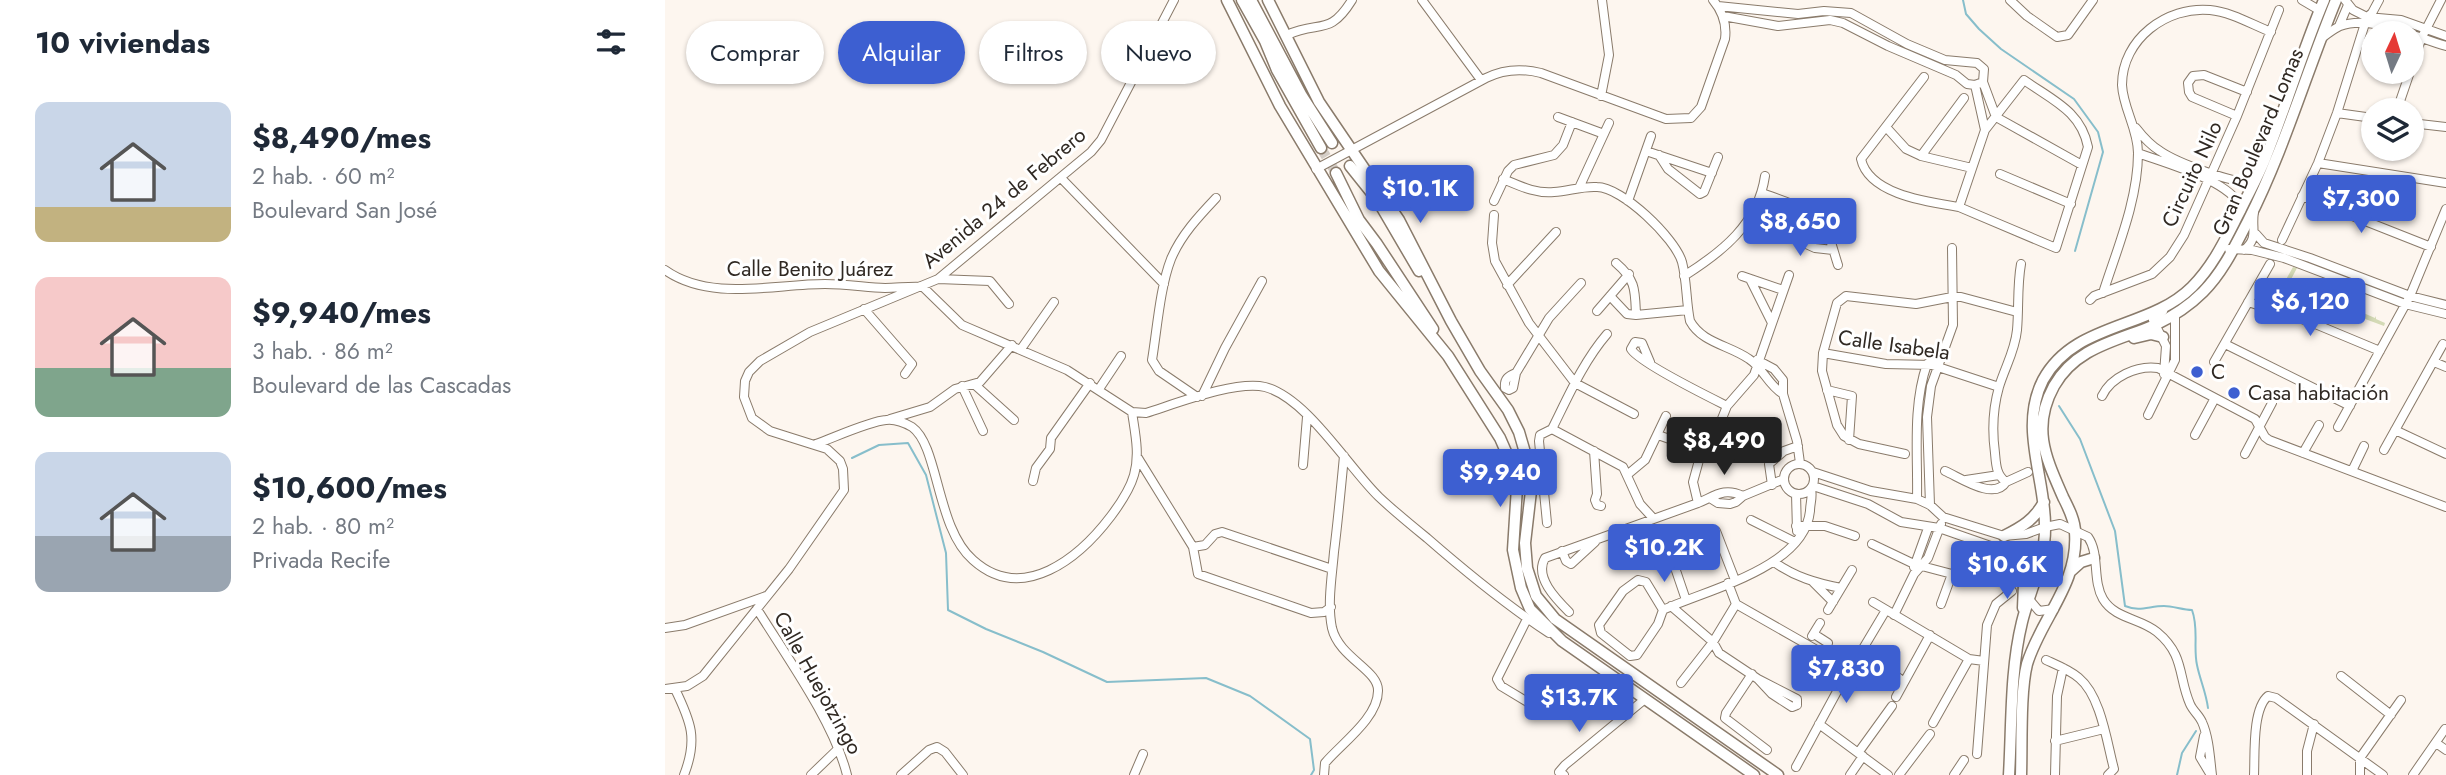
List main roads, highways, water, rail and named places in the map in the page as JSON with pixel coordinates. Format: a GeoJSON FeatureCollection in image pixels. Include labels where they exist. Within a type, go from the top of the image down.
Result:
{"type":"FeatureCollection","features":[{"type":"Feature","properties":{"kind":"main road"},"geometry":{"type":"LineString","coordinates":[[1227,0],[1280,106],[1379,271],[1448,356]]}},
{"type":"Feature","properties":{"kind":"main road"},"geometry":{"type":"LineString","coordinates":[[1242,0],[1321,148]]}},
{"type":"Feature","properties":{"kind":"main road"},"geometry":{"type":"LineString","coordinates":[[1251,0],[1302,96],[1332,143]]}},
{"type":"Feature","properties":{"kind":"main road"},"geometry":{"type":"LineString","coordinates":[[1268,0],[1319,102],[1399,220],[1451,321]]}},
{"type":"Feature","properties":{"kind":"main road","name":"Gran Boulevard Lomas"},"geometry":{"type":"LineString","coordinates":[[2233,249],[2241,208],[2265,160],[2310,52],[2322,38],[2336,0]]}},
{"type":"Feature","properties":{"kind":"main road","name":"Gran Boulevard Lomas"},"geometry":{"type":"LineString","coordinates":[[2021,770],[2027,666],[2071,571],[2075,530],[2044,450],[2043,419],[2047,403],[2060,377],[2083,355],[2106,342],[2154,325],[2233,249],[2255,206],[2310,52],[2322,5]]}},
{"type":"Feature","properties":{"kind":"main road"},"geometry":{"type":"LineString","coordinates":[[1350,166],[1378,201],[1519,432],[1527,457],[1531,491],[1525,555],[1531,584],[1544,607],[1555,619],[1778,775]]}},
{"type":"Feature","properties":{"kind":"main road"},"geometry":{"type":"LineString","coordinates":[[1336,173],[1359,220],[1424,313],[1448,356],[1487,414],[1509,457],[1517,487],[1513,550],[1521,588],[1530,610],[1562,641],[1754,775]]}},
{"type":"Feature","properties":{"kind":"main road","name":"Gran Boulevard Lomas"},"geometry":{"type":"LineString","coordinates":[[2009,770],[2016,654],[2022,621],[2040,571],[2045,527],[2044,502],[2034,456],[2033,427],[2037,396],[2054,362],[2086,338],[2172,310]]}},
{"type":"Feature","properties":{"kind":"main road"},"geometry":{"type":"LineString","coordinates":[[2125,336],[2131,338],[2151,334],[2168,335]]}},
{"type":"Feature","properties":{"kind":"main road"},"geometry":{"type":"LineString","coordinates":[[2004,536],[2028,523],[2044,502]]}},
{"type":"Feature","properties":{"kind":"main road"},"geometry":{"type":"LineString","coordinates":[[2071,571],[2081,562],[2094,558]]}},
{"type":"Feature","properties":{"kind":"main road"},"geometry":{"type":"LineString","coordinates":[[2022,621],[2024,583]]}},
{"type":"Feature","properties":{"kind":"main road"},"geometry":{"type":"LineString","coordinates":[[2009,770],[2021,770]]}},
{"type":"Feature","properties":{"kind":"waterway"},"geometry":{"type":"LineString","coordinates":[[1963,0],[1966,14],[1979,29],[2001,49],[2074,99],[2098,132],[2103,152],[2075,251]]}},
{"type":"Feature","properties":{"kind":"waterway"},"geometry":{"type":"LineString","coordinates":[[2059,406],[2080,439],[2115,531],[2125,606],[2140,609],[2167,606],[2192,610],[2197,665],[2208,708]]}},
{"type":"Feature","properties":{"kind":"waterway"},"geometry":{"type":"LineString","coordinates":[[852,458],[879,445],[908,443],[926,475],[946,553],[948,610],[1107,682],[1206,678],[1250,696],[1310,739],[1314,770],[1311,775]]}},
{"type":"Feature","properties":{"kind":"waterway"},"geometry":{"type":"LineString","coordinates":[[2177,775],[2182,753],[2196,731]]}},
{"type":"Feature","properties":{"kind":"tunnel"},"geometry":{"type":"LineString","coordinates":[[1321,148],[1336,173]]}},
{"type":"Feature","properties":{"kind":"place","name":"C"},"geometry":{"type":"Point","coordinates":[2197,372]}},
{"type":"Feature","properties":{"kind":"place","name":"Casa habitación"},"geometry":{"type":"Point","coordinates":[2234,393]}}]}
